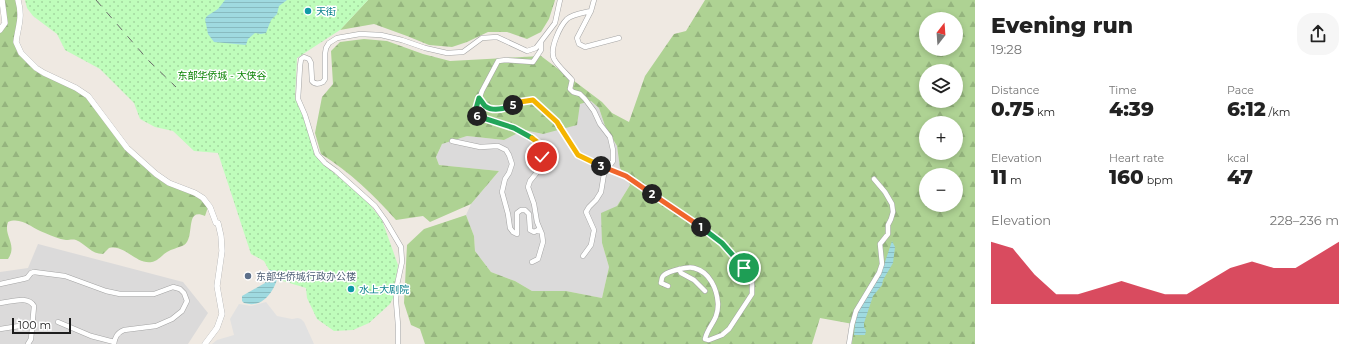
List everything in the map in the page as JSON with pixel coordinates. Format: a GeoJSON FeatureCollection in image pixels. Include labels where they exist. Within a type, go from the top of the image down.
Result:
{"type":"FeatureCollection","features":[{"type":"Feature","properties":{"kind":"street"},"geometry":{"type":"LineString","coordinates":[[0,30],[5,23],[2,0]]}},
{"type":"Feature","properties":{"kind":"street"},"geometry":{"type":"LineString","coordinates":[[18,0],[20,24],[16,42],[21,53],[29,62],[44,73],[83,92],[92,101],[134,155],[163,180],[199,195],[208,202],[216,223],[218,223],[222,240],[222,257],[217,286],[222,314],[217,328],[205,344]]}},
{"type":"Feature","properties":{"kind":"street"},"geometry":{"type":"LineString","coordinates":[[398,344],[396,301],[397,285],[402,262],[401,247],[375,206],[325,163],[317,154],[306,115],[298,99],[301,59],[304,57],[309,59],[311,63],[312,81],[315,84],[318,84],[323,82],[325,79],[326,48],[329,43],[337,38],[360,34],[381,35],[447,53],[463,52],[482,38],[497,37],[527,51],[536,48],[555,23],[560,0]]}},
{"type":"Feature","properties":{"kind":"street"},"geometry":{"type":"LineString","coordinates":[[594,0],[591,11],[577,38],[579,44],[585,47],[619,38]]}},
{"type":"Feature","properties":{"kind":"street"},"geometry":{"type":"LineString","coordinates":[[583,256],[591,246],[594,230],[586,212],[601,192],[604,182],[604,174],[613,161],[613,150],[610,137],[600,124],[594,110],[585,98],[570,89],[572,80],[553,58],[552,48],[567,19],[575,15],[591,11]]}},
{"type":"Feature","properties":{"kind":"street"},"geometry":{"type":"LineString","coordinates":[[532,262],[538,259],[542,242],[542,234],[537,222],[534,204],[528,187],[530,181],[542,166],[542,157],[546,149],[534,139],[514,128],[478,116],[475,112],[479,98],[498,61],[506,60],[532,62],[541,50],[541,42]]}},
{"type":"Feature","properties":{"kind":"street"},"geometry":{"type":"LineString","coordinates":[[479,98],[485,106],[495,110],[504,109],[520,102],[533,100],[557,122],[578,155],[607,170],[626,176],[699,225],[722,243],[744,268],[752,281],[752,294],[729,329],[722,335],[709,340],[705,339],[706,334],[717,316],[718,303],[714,286],[708,276],[694,268],[679,269],[664,275],[662,278],[662,283],[668,286]]}},
{"type":"Feature","properties":{"kind":"street"},"geometry":{"type":"LineString","coordinates":[[452,141],[480,147],[498,146],[506,150],[512,164],[505,179],[502,192],[510,228],[517,234],[517,213],[521,210],[525,210],[529,214],[530,230],[534,232],[540,229]]}},
{"type":"Feature","properties":{"kind":"street"},"geometry":{"type":"LineString","coordinates":[[849,344],[856,311],[879,273],[882,264],[880,244],[888,234],[888,225],[892,219],[893,212],[890,198],[874,179]]}},
{"type":"Feature","properties":{"kind":"street"},"geometry":{"type":"LineString","coordinates":[[679,269],[681,273],[694,280],[705,291]]}},
{"type":"Feature","properties":{"kind":"street"},"geometry":{"type":"LineString","coordinates":[[0,284],[27,278],[34,272],[73,278],[106,291],[120,294],[154,294],[174,287],[180,289],[184,293],[187,301],[182,311],[172,319],[156,326],[124,330],[116,335],[114,343],[91,336],[58,322]]}},
{"type":"Feature","properties":{"kind":"street"},"geometry":{"type":"LineString","coordinates":[[0,303],[23,299],[32,302],[34,306],[31,339],[28,344]]}},
{"type":"Feature","properties":{"kind":"street"},"geometry":{"type":"LineString","coordinates":[[0,329],[32,324]]}},
{"type":"Feature","properties":{"kind":"shaded area"},"geometry":{"type":"Polygon","coordinates":[[[591,101],[599,108],[605,126],[617,146],[620,168],[630,185],[617,206],[602,243],[609,267],[602,298],[566,291],[532,291],[515,281],[491,272],[475,251],[474,236],[466,215],[471,204],[499,171],[439,165],[436,157],[442,144],[467,136],[504,140],[524,130],[543,134],[580,104],[591,101]]]}},
{"type":"Feature","properties":{"kind":"shaded area"},"geometry":{"type":"Polygon","coordinates":[[[38,244],[183,282],[208,313],[188,344],[0,344],[0,272],[28,268],[38,244]]]}},
{"type":"Feature","properties":{"kind":"shaded area"},"geometry":{"type":"Polygon","coordinates":[[[266,302],[277,316],[301,319],[304,322],[314,344],[212,344],[217,340],[234,335],[230,319],[239,304],[251,306],[266,302]]]}},
{"type":"Feature","properties":{"kind":"green space"},"geometry":{"type":"Polygon","coordinates":[[[4,0],[17,0],[18,15],[14,42],[18,53],[34,70],[87,97],[124,147],[159,179],[195,196],[203,201],[208,207],[205,216],[198,214],[194,216],[189,238],[182,246],[167,252],[152,262],[146,262],[141,261],[125,251],[115,248],[109,248],[103,254],[99,254],[76,240],[58,238],[22,222],[13,221],[8,222],[7,227],[12,249],[11,254],[8,259],[0,259],[0,33],[7,23],[4,0]]]}},
{"type":"Feature","properties":{"kind":"green space","name":"东部华侨城 - 大侠谷"},"geometry":{"type":"Polygon","coordinates":[[[25,0],[368,0],[340,30],[297,58],[295,97],[301,107],[319,160],[366,200],[382,220],[398,265],[393,298],[390,304],[369,323],[353,330],[334,331],[317,319],[307,298],[306,288],[283,281],[269,270],[264,261],[251,254],[218,153],[194,151],[173,131],[155,127],[140,119],[134,103],[100,69],[65,50],[57,34],[33,16],[27,8],[25,0]]]}},
{"type":"Feature","properties":{"kind":"green space"},"geometry":{"type":"Polygon","coordinates":[[[368,0],[555,0],[549,19],[541,32],[527,39],[507,32],[488,32],[452,47],[429,45],[374,24],[340,30],[368,0]]]}},
{"type":"Feature","properties":{"kind":"green space"},"geometry":{"type":"Polygon","coordinates":[[[705,0],[975,0],[975,344],[852,344],[853,324],[820,318],[812,344],[425,344],[420,329],[411,325],[404,303],[407,245],[424,229],[466,215],[474,236],[475,251],[491,272],[515,281],[532,291],[566,291],[602,298],[609,267],[602,243],[601,213],[617,206],[630,185],[620,168],[617,146],[605,126],[599,108],[591,101],[580,104],[577,125],[543,134],[524,130],[504,140],[467,136],[442,144],[436,157],[439,165],[499,171],[471,204],[430,222],[423,216],[396,220],[361,184],[342,168],[321,154],[315,133],[322,97],[333,84],[331,51],[340,42],[364,39],[387,41],[423,54],[450,61],[541,56],[602,102],[612,113],[629,122],[645,76],[674,34],[686,31],[705,0]]]}},
{"type":"Feature","properties":{"kind":"water"},"geometry":{"type":"Polygon","coordinates":[[[225,0],[287,0],[279,6],[277,14],[271,20],[266,33],[255,33],[248,39],[246,45],[214,42],[208,34],[205,19],[218,9],[225,0]]]}},
{"type":"Feature","properties":{"kind":"water"},"geometry":{"type":"Polygon","coordinates":[[[892,241],[895,247],[893,263],[883,280],[882,285],[873,296],[864,323],[866,331],[865,335],[854,335],[856,316],[884,265],[892,241]]]}},
{"type":"Feature","properties":{"kind":"water"},"geometry":{"type":"Polygon","coordinates":[[[270,270],[279,273],[275,286],[268,297],[257,303],[244,303],[242,301],[242,296],[265,283],[270,270]]]}},
{"type":"Feature","properties":{"kind":"railway"},"geometry":{"type":"LineString","coordinates":[[96,0],[149,61],[176,87]]}},
{"type":"Feature","properties":{"kind":"place","name":"天街"},"geometry":{"type":"Point","coordinates":[308,11]}},
{"type":"Feature","properties":{"kind":"place","name":"东部华侨城行政办公楼"},"geometry":{"type":"Point","coordinates":[248,276]}},
{"type":"Feature","properties":{"kind":"place","name":"水上大剧院"},"geometry":{"type":"Point","coordinates":[351,289]}},
{"type":"Feature","properties":{"kind":"route"},"geometry":{"type":"LineString","coordinates":[[542,157],[546,149],[534,139],[514,128],[478,116],[475,112],[479,98],[485,106],[495,110],[504,109],[520,102],[533,100],[557,122],[578,155],[606,169],[626,176],[699,225],[722,243],[744,268]]}}]}
